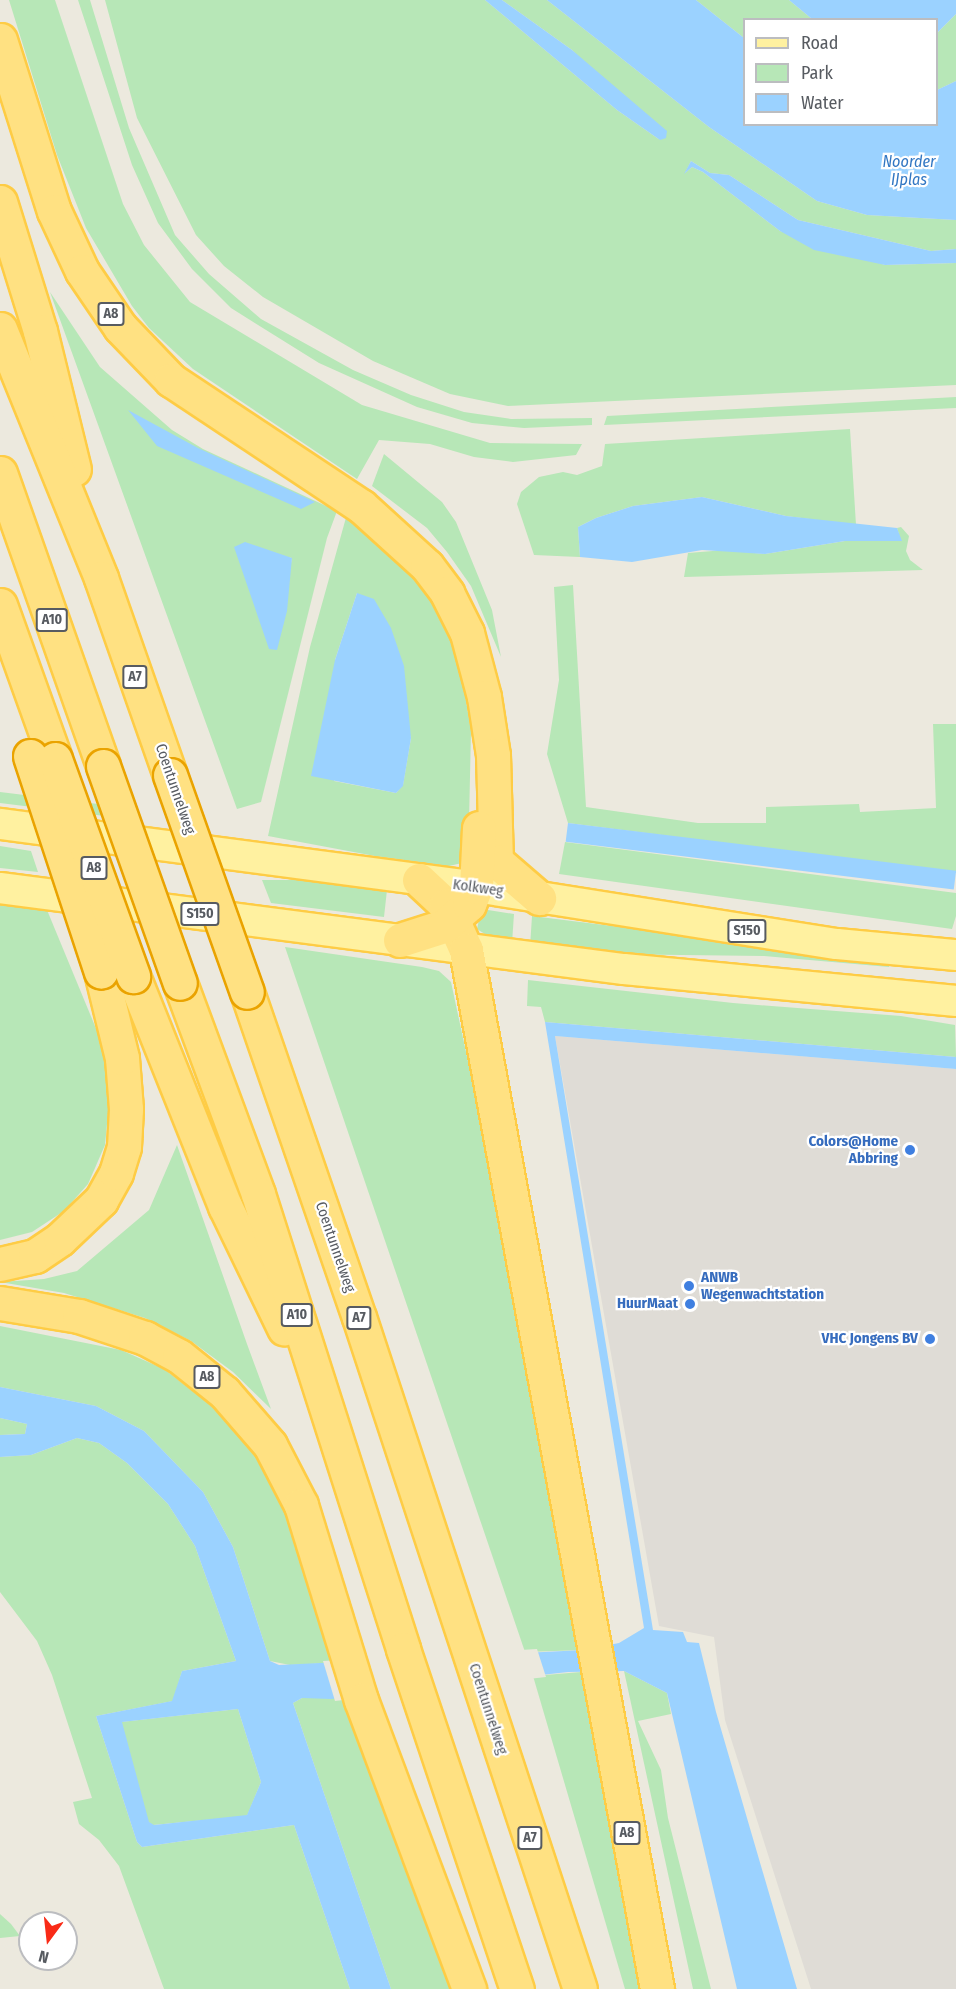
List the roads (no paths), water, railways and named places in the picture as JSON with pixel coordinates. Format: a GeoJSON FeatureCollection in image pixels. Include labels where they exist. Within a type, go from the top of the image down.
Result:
{"type":"FeatureCollection","features":[{"type":"Feature","properties":{"kind":"highway","name":"A8"},"geometry":{"type":"LineString","coordinates":[[0,40],[54,211],[82,271],[120,327],[171,380],[361,506],[427,566],[447,593],[467,633],[484,697],[494,755],[496,861],[539,898]]}},
{"type":"Feature","properties":{"kind":"highway"},"geometry":{"type":"LineString","coordinates":[[0,202],[40,331],[101,578]]}},
{"type":"Feature","properties":{"kind":"highway"},"geometry":{"type":"LineString","coordinates":[[0,329],[101,578]]}},
{"type":"Feature","properties":{"kind":"highway","name":"A10"},"geometry":{"type":"LineString","coordinates":[[0,473],[180,983],[258,1194],[335,1435]]}},
{"type":"Feature","properties":{"kind":"highway","name":"Coentunnelweg"},"geometry":{"type":"LineString","coordinates":[[101,578],[247,992],[468,1646],[580,1989]]}},
{"type":"Feature","properties":{"kind":"highway","name":"A8"},"geometry":{"type":"LineString","coordinates":[[0,605],[101,972],[122,1058],[126,1109],[124,1147],[116,1173],[101,1200],[60,1239],[35,1256],[0,1264]]}},
{"type":"Feature","properties":{"kind":"highway","name":"A8"},"geometry":{"type":"LineString","coordinates":[[0,666],[43,758],[225,1206],[335,1435],[403,1650],[420,1693],[517,1989]]}},
{"type":"Feature","properties":{"kind":"highway","name":"A8"},"geometry":{"type":"LineString","coordinates":[[454,920],[469,904],[476,887],[484,697]]}},
{"type":"Feature","properties":{"kind":"highway","name":"A8"},"geometry":{"type":"LineString","coordinates":[[419,880],[435,891],[454,920],[466,950],[657,1989]]}},
{"type":"Feature","properties":{"kind":"highway"},"geometry":{"type":"LineString","coordinates":[[400,940],[454,920]]}},
{"type":"Feature","properties":{"kind":"highway","name":"A8"},"geometry":{"type":"LineString","coordinates":[[0,1303],[79,1316],[124,1329],[179,1356],[224,1392],[249,1418],[287,1474],[301,1505],[345,1653],[469,1989]]}},
{"type":"Feature","properties":{"kind":"main road","name":"Kolkweg"},"geometry":{"type":"LineString","coordinates":[[0,824],[476,887],[837,944],[956,955]]}},
{"type":"Feature","properties":{"kind":"main road","name":"S150"},"geometry":{"type":"LineString","coordinates":[[0,888],[466,950],[691,977],[956,1001]]}},
{"type":"Feature","properties":{"kind":"water"},"geometry":{"type":"Polygon","coordinates":[[[485,0],[502,0],[572,50],[667,131],[666,138],[660,140],[617,110],[485,0]]]}},
{"type":"Feature","properties":{"kind":"water","name":"Noorder IJplas"},"geometry":{"type":"Polygon","coordinates":[[[547,0],[696,0],[743,37],[743,126],[938,126],[938,90],[956,81],[956,220],[867,215],[817,201],[709,127],[547,0]]]}},
{"type":"Feature","properties":{"kind":"water"},"geometry":{"type":"Polygon","coordinates":[[[789,0],[956,0],[956,14],[938,32],[938,18],[811,18],[789,0]]]}},
{"type":"Feature","properties":{"kind":"water"},"geometry":{"type":"Polygon","coordinates":[[[691,161],[710,173],[729,175],[798,220],[931,251],[956,249],[956,263],[885,265],[814,250],[780,231],[703,172],[692,167],[684,174],[691,161]]]}},
{"type":"Feature","properties":{"kind":"water"},"geometry":{"type":"Polygon","coordinates":[[[128,410],[198,448],[315,502],[301,509],[157,446],[128,410]]]}},
{"type":"Feature","properties":{"kind":"water"},"geometry":{"type":"Polygon","coordinates":[[[702,497],[786,516],[897,528],[902,541],[845,541],[765,554],[702,550],[632,562],[580,557],[578,527],[596,518],[633,506],[702,497]]]}},
{"type":"Feature","properties":{"kind":"water"},"geometry":{"type":"Polygon","coordinates":[[[245,542],[292,558],[287,611],[277,650],[269,649],[234,547],[245,542]]]}},
{"type":"Feature","properties":{"kind":"water"},"geometry":{"type":"Polygon","coordinates":[[[357,593],[374,599],[391,628],[404,666],[411,738],[403,786],[396,793],[311,776],[335,660],[357,593]]]}},
{"type":"Feature","properties":{"kind":"water"},"geometry":{"type":"Polygon","coordinates":[[[568,823],[956,871],[954,890],[566,842],[568,823]]]}},
{"type":"Feature","properties":{"kind":"water"},"geometry":{"type":"Polygon","coordinates":[[[545,1022],[956,1057],[956,1069],[555,1036],[653,1630],[683,1632],[687,1642],[699,1643],[716,1712],[797,1989],[737,1989],[667,1693],[624,1671],[568,1672],[331,1699],[302,1698],[293,1703],[391,1989],[350,1989],[294,1825],[142,1847],[137,1842],[96,1716],[172,1701],[182,1671],[236,1661],[195,1546],[168,1504],[127,1463],[99,1443],[77,1438],[31,1455],[0,1457],[0,1435],[25,1434],[27,1424],[0,1418],[0,1387],[96,1406],[144,1431],[203,1492],[233,1547],[270,1661],[279,1665],[584,1650],[619,1643],[644,1628],[545,1022]],[[238,1709],[122,1722],[149,1822],[154,1825],[247,1815],[261,1782],[238,1709]]]}},
{"type":"Feature","properties":{"kind":"place","name":"Colors@Home Abbring"},"geometry":{"type":"Point","coordinates":[910,1150]}},
{"type":"Feature","properties":{"kind":"place","name":"ANWB Wegenwachtstation"},"geometry":{"type":"Point","coordinates":[689,1286]}},
{"type":"Feature","properties":{"kind":"place","name":"HuurMaat"},"geometry":{"type":"Point","coordinates":[690,1304]}},
{"type":"Feature","properties":{"kind":"place","name":"VHC Jongens BV"},"geometry":{"type":"Point","coordinates":[930,1339]}}]}
